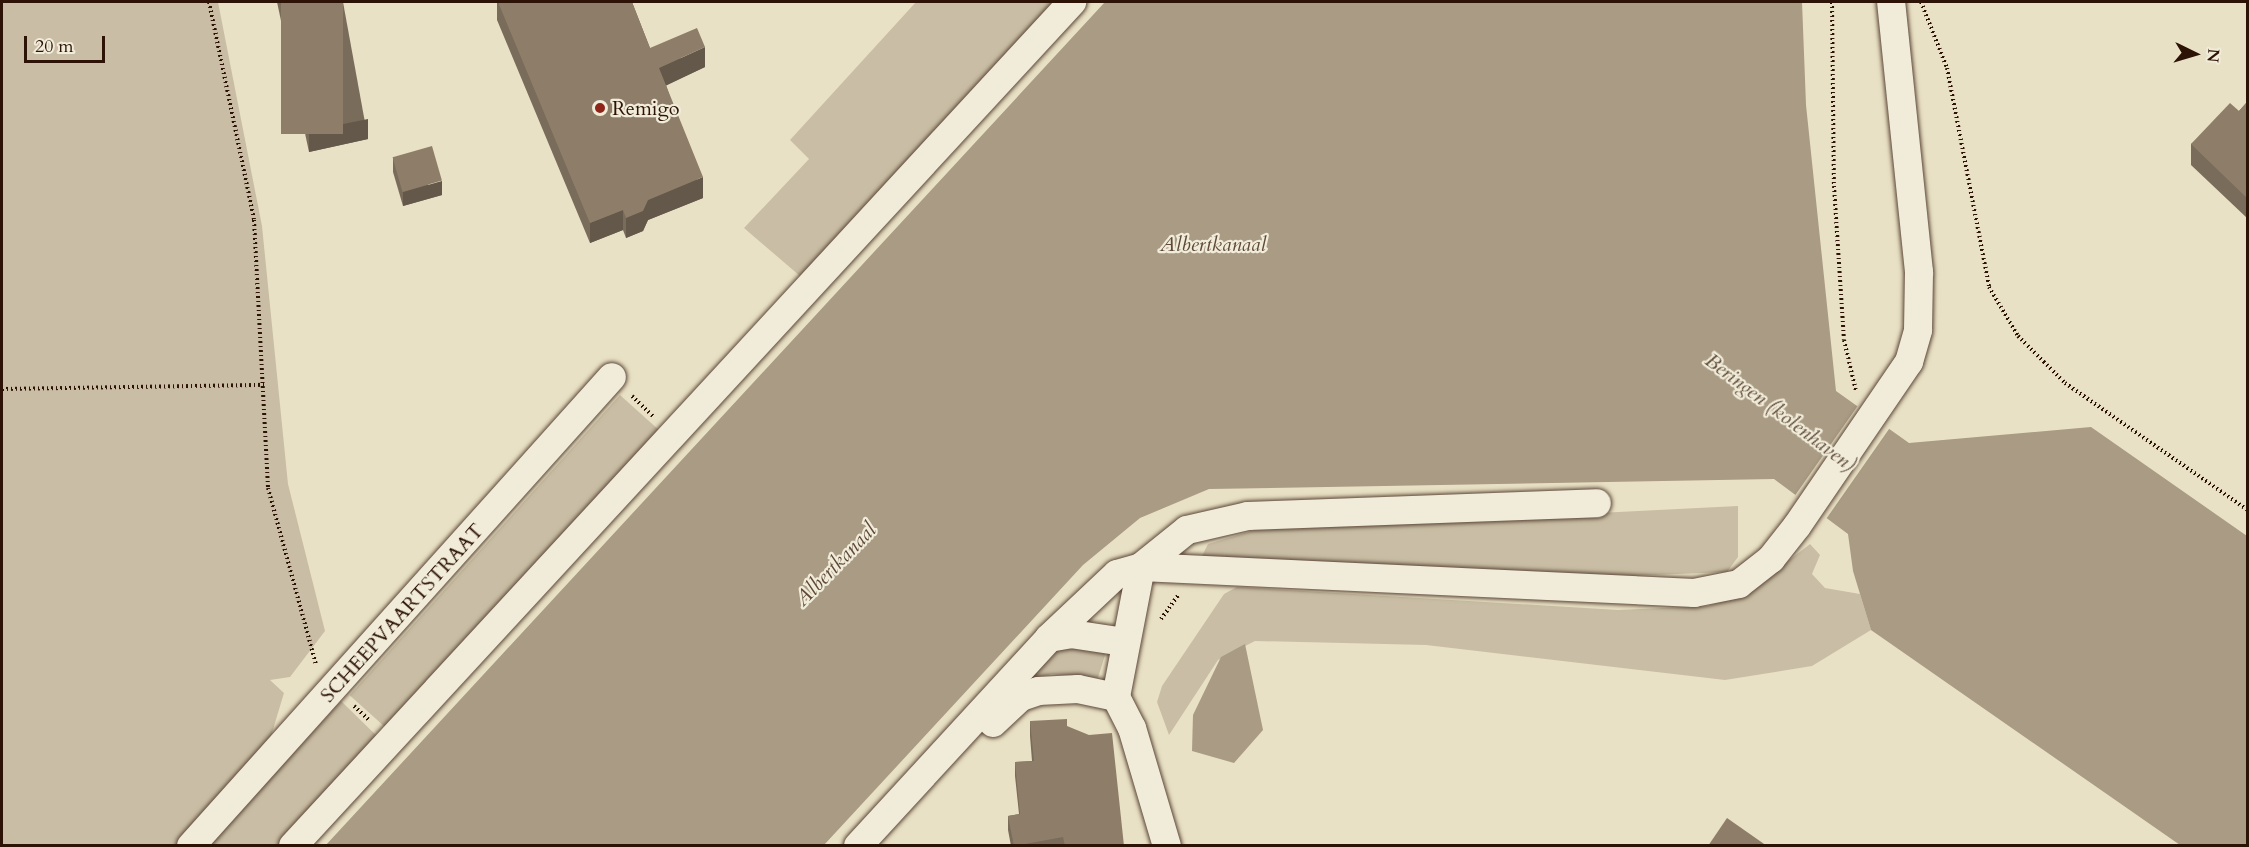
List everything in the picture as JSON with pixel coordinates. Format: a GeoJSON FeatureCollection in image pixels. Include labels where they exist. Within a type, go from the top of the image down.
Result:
{"type":"FeatureCollection","features":[{"type":"Feature","properties":{"kind":"street"},"geometry":{"type":"LineString","coordinates":[[293,846],[1072,2]]}},
{"type":"Feature","properties":{"kind":"street"},"geometry":{"type":"LineString","coordinates":[[858,846],[1049,638],[1117,574],[1141,567],[1201,572],[1694,593],[1739,584],[1771,559],[1797,526],[1887,397],[1909,362],[1918,330],[1919,272],[1891,2]]}},
{"type":"Feature","properties":{"kind":"street","name":"SCHEEPVAARTSTRAAT"},"geometry":{"type":"LineString","coordinates":[[191,846],[335,689],[612,377]]}},
{"type":"Feature","properties":{"kind":"street"},"geometry":{"type":"LineString","coordinates":[[1167,846],[1132,728],[1116,697],[1124,642],[1141,567],[1187,530],[1248,516],[1597,503]]}},
{"type":"Feature","properties":{"kind":"street"},"geometry":{"type":"LineString","coordinates":[[1049,638],[1071,634],[1124,642]]}},
{"type":"Feature","properties":{"kind":"street"},"geometry":{"type":"LineString","coordinates":[[881,846],[1021,697],[1057,687],[1116,697]]}},
{"type":"Feature","properties":{"kind":"path"},"geometry":{"type":"LineString","coordinates":[[209,2],[254,220],[266,385],[268,488],[319,678],[335,689],[391,740]]}},
{"type":"Feature","properties":{"kind":"path"},"geometry":{"type":"LineString","coordinates":[[1832,2],[1831,111],[1844,340],[1858,393]]}},
{"type":"Feature","properties":{"kind":"path"},"geometry":{"type":"LineString","coordinates":[[1921,2],[1947,68],[1989,287],[2018,336],[2066,383],[2247,510]]}},
{"type":"Feature","properties":{"kind":"path"},"geometry":{"type":"LineString","coordinates":[[612,377],[672,434]]}},
{"type":"Feature","properties":{"kind":"path"},"geometry":{"type":"LineString","coordinates":[[2,389],[266,385]]}},
{"type":"Feature","properties":{"kind":"path"},"geometry":{"type":"LineString","coordinates":[[1124,642],[1147,637],[1201,572]]}},
{"type":"Feature","properties":{"kind":"shaded area"},"geometry":{"type":"Polygon","coordinates":[[[2,2],[218,2],[262,226],[288,484],[325,631],[290,677],[270,680],[284,693],[271,736],[180,845],[2,845],[2,2]]]}},
{"type":"Feature","properties":{"kind":"shaded area"},"geometry":{"type":"Polygon","coordinates":[[[916,2],[1055,2],[800,276],[744,228],[809,159],[790,140],[916,2]]]}},
{"type":"Feature","properties":{"kind":"shaded area"},"geometry":{"type":"Polygon","coordinates":[[[620,395],[663,434],[393,734],[350,695],[620,395]]]}},
{"type":"Feature","properties":{"kind":"shaded area"},"geometry":{"type":"Polygon","coordinates":[[[1738,506],[1738,557],[1727,572],[1627,576],[1201,558],[1208,544],[1255,530],[1738,506]]]}},
{"type":"Feature","properties":{"kind":"shaded area"},"geometry":{"type":"Polygon","coordinates":[[[1810,544],[1820,555],[1812,574],[1825,588],[1860,594],[1871,630],[1812,666],[1725,680],[1426,645],[1255,641],[1218,660],[1169,735],[1157,702],[1162,686],[1224,594],[1237,587],[1618,610],[1708,606],[1747,593],[1810,544]]]}},
{"type":"Feature","properties":{"kind":"shaded area"},"geometry":{"type":"Polygon","coordinates":[[[1108,645],[1098,678],[1052,674],[1027,680],[1050,647],[1108,645]]]}},
{"type":"Feature","properties":{"kind":"shaded area"},"geometry":{"type":"Polygon","coordinates":[[[341,701],[381,740],[283,845],[208,846],[341,701]]]}},
{"type":"Feature","properties":{"kind":"water","name":"Albertkanaal"},"geometry":{"type":"Polygon","coordinates":[[[1105,2],[1802,2],[1806,105],[1836,391],[1909,443],[2091,427],[2247,536],[2247,845],[2180,845],[1871,630],[1853,571],[1848,534],[1774,479],[1209,489],[1140,518],[1083,565],[824,845],[325,846],[1105,2]]]}},
{"type":"Feature","properties":{"kind":"water"},"geometry":{"type":"Polygon","coordinates":[[[1245,644],[1263,730],[1234,763],[1192,751],[1193,715],[1221,657],[1245,644]]]}},
{"type":"Feature","properties":{"kind":"pier"},"geometry":{"type":"Polygon","coordinates":[[[1859,404],[1891,426],[1826,520],[1794,497],[1859,404]]]}},
{"type":"Feature","properties":{"kind":"building"},"geometry":{"type":"Polygon","coordinates":[[[281,2],[343,2],[343,134],[281,134],[281,2]]]}},
{"type":"Feature","properties":{"kind":"building","name":"Remigo"},"geometry":{"type":"Polygon","coordinates":[[[498,2],[632,2],[650,48],[697,28],[705,47],[659,68],[703,177],[648,200],[643,211],[626,218],[623,210],[590,223],[498,2]]]}},
{"type":"Feature","properties":{"kind":"building"},"geometry":{"type":"Polygon","coordinates":[[[2247,102],[2247,198],[2191,144],[2230,103],[2239,111],[2247,102]]]}},
{"type":"Feature","properties":{"kind":"building"},"geometry":{"type":"Polygon","coordinates":[[[432,146],[442,181],[403,192],[393,157],[432,146]]]}},
{"type":"Feature","properties":{"kind":"building"},"geometry":{"type":"Polygon","coordinates":[[[1067,719],[1067,726],[1089,735],[1112,733],[1124,846],[1065,846],[1063,837],[1014,846],[1008,816],[1020,814],[1015,762],[1034,761],[1030,721],[1067,719]]]}},
{"type":"Feature","properties":{"kind":"building"},"geometry":{"type":"Polygon","coordinates":[[[1727,818],[1767,846],[1708,846],[1727,818]]]}},
{"type":"Feature","properties":{"kind":"place","name":"Remigo"},"geometry":{"type":"Point","coordinates":[600,108]}},
{"type":"Feature","properties":{"kind":"water label","name":"Beringen (kolenhaven)"},"geometry":{"type":"Point","coordinates":[1780,413]}}]}
